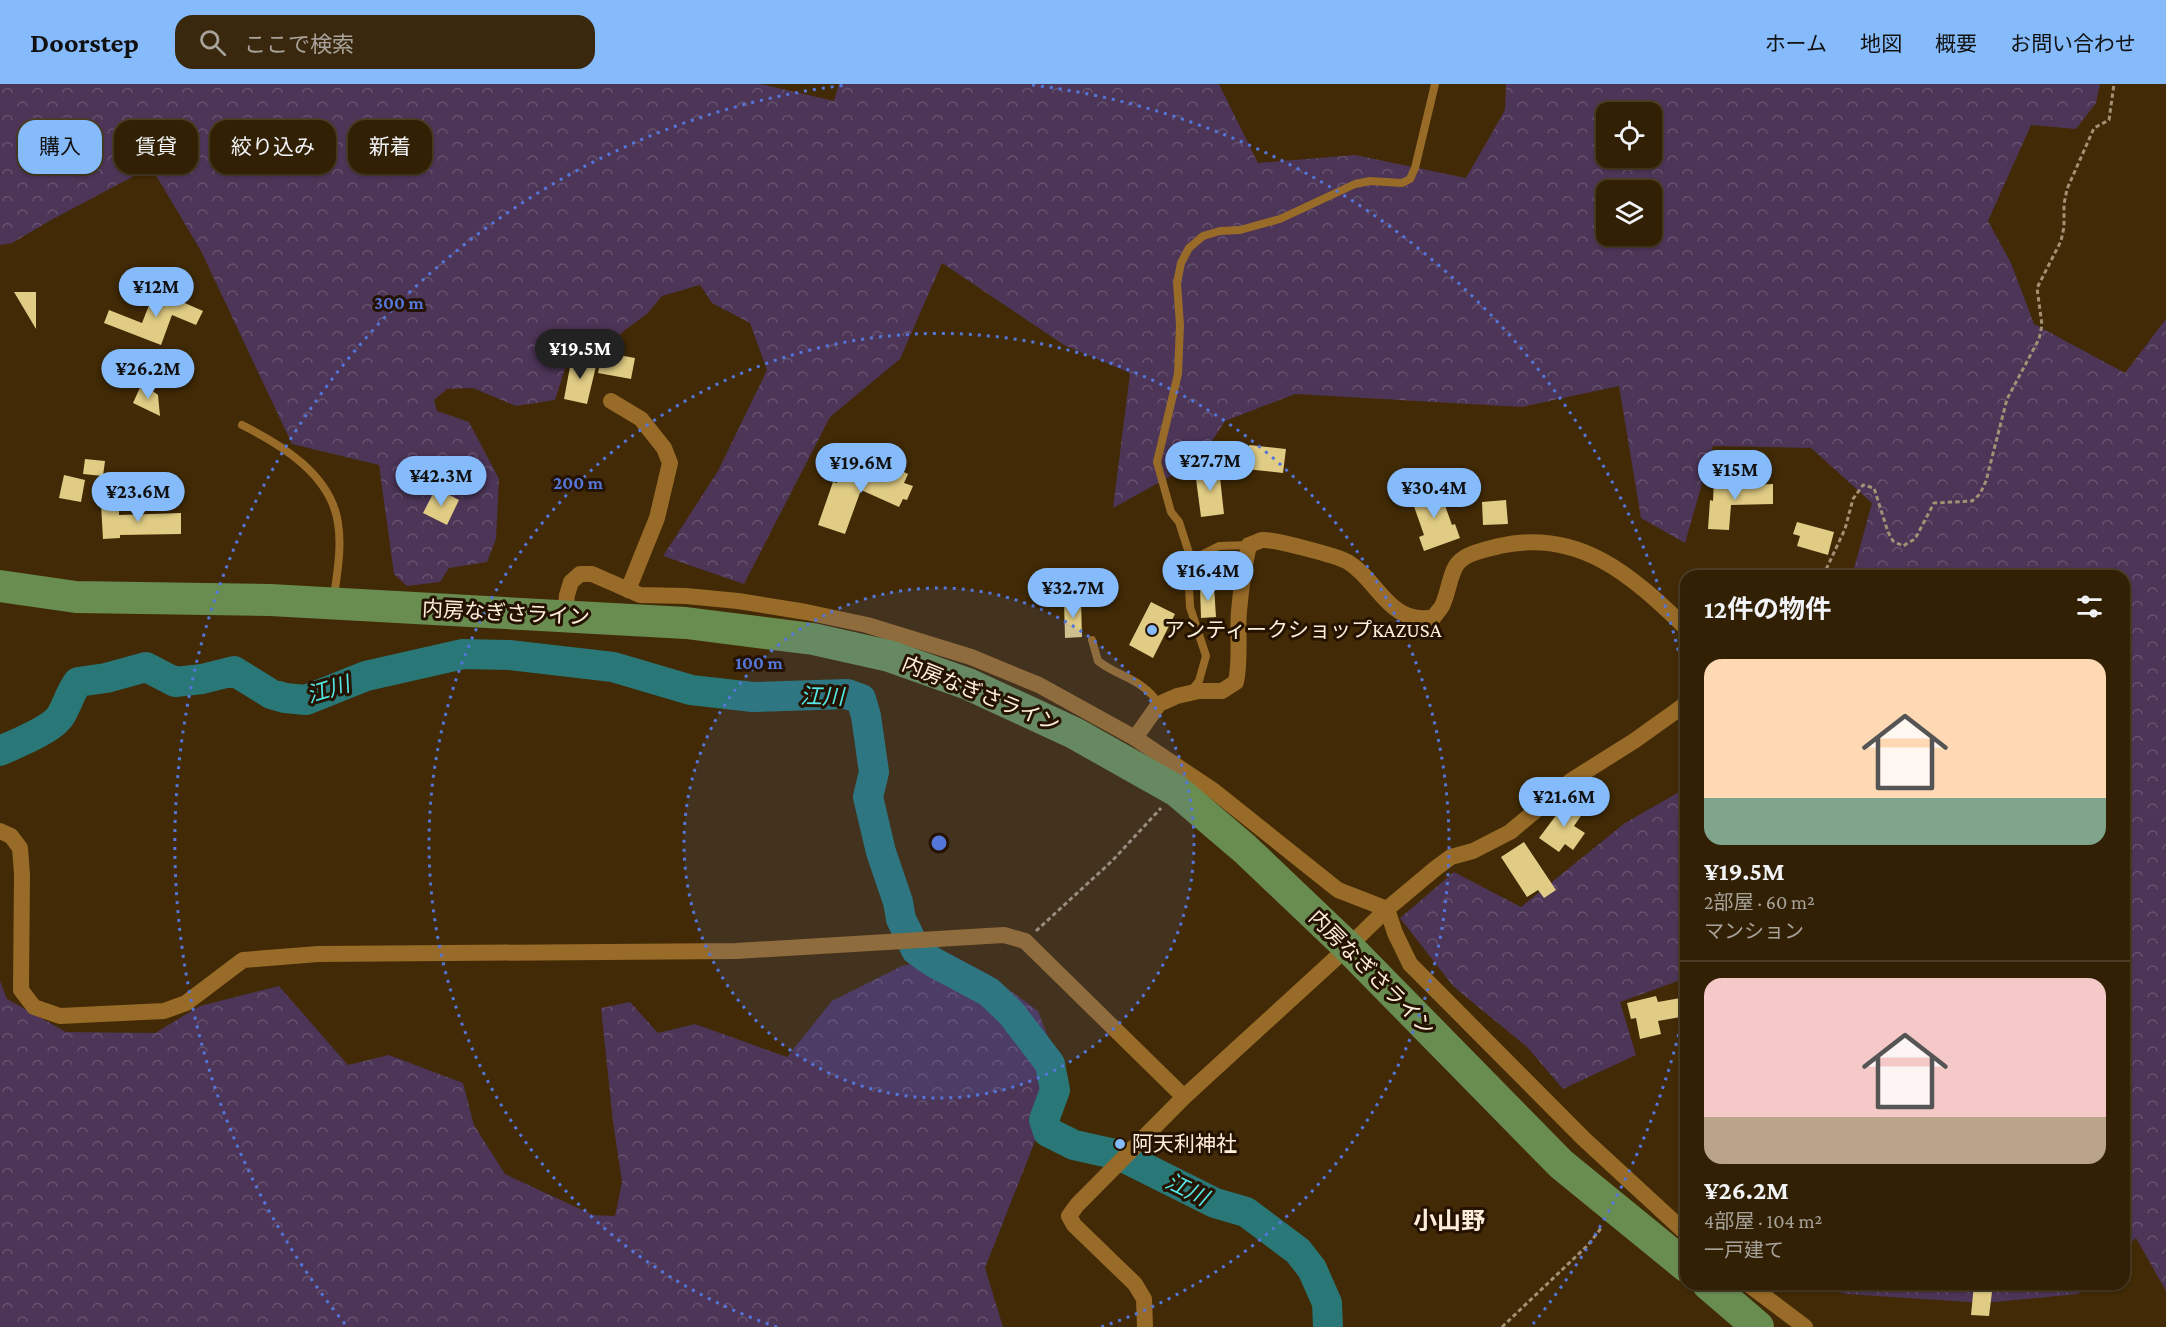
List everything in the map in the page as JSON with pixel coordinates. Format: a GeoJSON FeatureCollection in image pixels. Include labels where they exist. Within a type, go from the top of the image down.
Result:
{"type":"FeatureCollection","features":[{"type":"Feature","properties":{"kind":"highway","name":"内房なぎさライン"},"geometry":{"type":"LineString","coordinates":[[0,586],[76,597],[270,600],[686,622],[813,639],[889,656],[968,684],[1074,732],[1177,791],[1245,849],[1348,947],[1561,1164],[1680,1261]]}},
{"type":"Feature","properties":{"kind":"highway","name":"内房なぎさライン"},"geometry":{"type":"LineString","coordinates":[[0,607],[76,597]]}},
{"type":"Feature","properties":{"kind":"highway"},"geometry":{"type":"LineString","coordinates":[[1715,1290],[1758,1327]]}},
{"type":"Feature","properties":{"kind":"street"},"geometry":{"type":"LineString","coordinates":[[611,401],[641,419],[664,448],[670,463],[657,518],[628,590]]}},
{"type":"Feature","properties":{"kind":"street"},"geometry":{"type":"LineString","coordinates":[[1135,738],[1158,704],[1189,694],[1221,691],[1236,682],[1240,664],[1239,612],[1244,564],[1249,545],[1263,540],[1332,555],[1349,563],[1369,581],[1389,605],[1405,615],[1422,619],[1434,617],[1442,605],[1457,564],[1476,552],[1505,545],[1542,542],[1569,545],[1619,569],[1680,621]]}},
{"type":"Feature","properties":{"kind":"street"},"geometry":{"type":"LineString","coordinates":[[565,616],[571,582],[580,574],[592,574],[640,595],[686,596],[772,606],[867,625],[971,657],[1039,685],[1135,738],[1214,790],[1338,890],[1387,909]]}},
{"type":"Feature","properties":{"kind":"street"},"geometry":{"type":"LineString","coordinates":[[1145,1327],[1144,1299],[1135,1284],[1074,1225],[1069,1216],[1077,1204],[1184,1097],[1387,909],[1451,857],[1473,851],[1510,832],[1572,780],[1634,741],[1680,708]]}},
{"type":"Feature","properties":{"kind":"street"},"geometry":{"type":"LineString","coordinates":[[0,831],[11,836],[20,848],[22,874],[21,990],[34,1007],[60,1016],[164,1011],[186,1003],[243,960],[261,958],[318,954],[736,951],[1004,935],[1025,941],[1184,1097]]}},
{"type":"Feature","properties":{"kind":"street"},"geometry":{"type":"LineString","coordinates":[[1387,909],[1395,933],[1410,964],[1584,1139],[1680,1227]]}},
{"type":"Feature","properties":{"kind":"street"},"geometry":{"type":"LineString","coordinates":[[1756,1290],[1805,1327]]}},
{"type":"Feature","properties":{"kind":"lane"},"geometry":{"type":"LineString","coordinates":[[1189,694],[1199,681],[1206,656],[1190,607],[1189,553],[1179,522],[1171,512],[1157,462],[1178,374],[1180,325],[1177,283],[1180,263],[1189,248],[1203,236],[1220,231],[1240,230],[1280,219],[1355,184],[1370,181],[1402,183],[1410,179],[1415,168],[1435,84]]}},
{"type":"Feature","properties":{"kind":"lane"},"geometry":{"type":"LineString","coordinates":[[242,425],[265,436],[295,457],[314,475],[334,506],[339,525],[338,571],[333,603]]}},
{"type":"Feature","properties":{"kind":"lane"},"geometry":{"type":"LineString","coordinates":[[1188,568],[1193,559],[1219,546],[1249,545]]}},
{"type":"Feature","properties":{"kind":"lane"},"geometry":{"type":"LineString","coordinates":[[1092,640],[1098,661],[1142,685],[1152,694],[1158,704]]}},
{"type":"Feature","properties":{"kind":"path"},"geometry":{"type":"LineString","coordinates":[[1826,570],[1845,529],[1853,499],[1863,485],[1874,489],[1888,532],[1893,541],[1903,546],[1915,539],[1934,503],[1972,501],[1980,494],[1991,469],[2007,399],[2039,339],[2042,325],[2037,288],[2061,241],[2067,189],[2094,128],[2109,120],[2114,84]]}},
{"type":"Feature","properties":{"kind":"path"},"geometry":{"type":"LineString","coordinates":[[1025,941],[1112,861],[1177,791]]}},
{"type":"Feature","properties":{"kind":"path"},"geometry":{"type":"LineString","coordinates":[[1502,1327],[1588,1245],[1616,1208]]}},
{"type":"Feature","properties":{"kind":"green space"},"geometry":{"type":"Polygon","coordinates":[[[0,84],[761,84],[834,101],[839,84],[1219,84],[1258,163],[1355,155],[1466,178],[1505,110],[1506,84],[2100,84],[2096,103],[2076,129],[2031,125],[1988,221],[2011,263],[2034,324],[2125,373],[2166,319],[2166,1291],[2136,1238],[2130,1244],[2130,570],[1854,570],[1872,503],[1811,448],[1713,446],[1685,543],[1641,518],[1619,386],[1522,407],[1295,394],[1225,421],[1200,460],[1113,508],[1130,373],[1064,345],[942,263],[900,359],[830,417],[744,584],[663,556],[718,471],[767,370],[750,323],[712,303],[700,285],[662,296],[647,314],[603,350],[569,356],[555,400],[516,406],[473,388],[447,389],[434,400],[437,411],[469,422],[499,479],[496,539],[487,562],[449,568],[440,582],[407,586],[394,574],[379,465],[292,444],[201,251],[155,174],[198,174],[198,120],[114,120],[114,174],[138,174],[12,243],[0,245],[0,84]]]}},
{"type":"Feature","properties":{"kind":"green space"},"geometry":{"type":"Polygon","coordinates":[[[1680,791],[1680,980],[1620,1002],[1636,1055],[1563,1089],[1527,1047],[1453,986],[1400,918],[1454,872],[1521,907],[1625,823],[1680,791]]]}},
{"type":"Feature","properties":{"kind":"green space"},"geometry":{"type":"Polygon","coordinates":[[[950,954],[989,975],[1038,1011],[1062,1073],[985,1268],[1003,1327],[0,1327],[0,981],[7,999],[66,1032],[155,1033],[200,1006],[279,986],[348,1065],[389,1055],[463,1083],[474,1125],[505,1174],[593,1215],[615,1216],[622,1182],[601,1008],[630,1002],[658,1033],[695,1024],[787,1057],[832,1001],[902,966],[950,954]]]}},
{"type":"Feature","properties":{"kind":"green space"},"geometry":{"type":"Polygon","coordinates":[[[1827,1290],[2082,1290],[2078,1294],[1984,1303],[1847,1294],[1827,1290]]]}},
{"type":"Feature","properties":{"kind":"building"},"geometry":{"type":"Polygon","coordinates":[[[155,290],[203,311],[196,325],[172,315],[161,345],[104,323],[109,310],[142,323],[155,290]]]}},
{"type":"Feature","properties":{"kind":"building"},"geometry":{"type":"Polygon","coordinates":[[[14,292],[36,292],[36,329],[14,292]]]}},
{"type":"Feature","properties":{"kind":"building"},"geometry":{"type":"Polygon","coordinates":[[[602,352],[635,358],[631,379],[598,373],[602,352]]]}},
{"type":"Feature","properties":{"kind":"building"},"geometry":{"type":"Polygon","coordinates":[[[572,356],[597,362],[587,404],[564,399],[572,356]]]}},
{"type":"Feature","properties":{"kind":"building"},"geometry":{"type":"Polygon","coordinates":[[[142,383],[158,395],[160,416],[133,403],[142,383]]]}},
{"type":"Feature","properties":{"kind":"building"},"geometry":{"type":"Polygon","coordinates":[[[1249,445],[1286,449],[1283,473],[1246,469],[1249,445]]]}},
{"type":"Feature","properties":{"kind":"building"},"geometry":{"type":"Polygon","coordinates":[[[85,459],[105,461],[103,476],[83,474],[85,459]]]}},
{"type":"Feature","properties":{"kind":"building"},"geometry":{"type":"Polygon","coordinates":[[[846,461],[886,478],[891,466],[908,474],[904,483],[913,486],[907,500],[903,499],[899,507],[861,490],[845,534],[818,525],[833,482],[837,483],[846,461]]]}},
{"type":"Feature","properties":{"kind":"building"},"geometry":{"type":"Polygon","coordinates":[[[1219,468],[1224,514],[1201,517],[1195,471],[1219,468]]]}},
{"type":"Feature","properties":{"kind":"building"},"geometry":{"type":"Polygon","coordinates":[[[64,475],[85,480],[81,502],[59,498],[64,475]]]}},
{"type":"Feature","properties":{"kind":"building"},"geometry":{"type":"Polygon","coordinates":[[[1714,480],[1728,481],[1728,486],[1773,484],[1773,504],[1731,505],[1729,530],[1708,529],[1714,480]]]}},
{"type":"Feature","properties":{"kind":"building"},"geometry":{"type":"Polygon","coordinates":[[[1438,486],[1452,525],[1455,524],[1460,538],[1424,551],[1419,537],[1424,535],[1410,495],[1438,486]]]}},
{"type":"Feature","properties":{"kind":"building"},"geometry":{"type":"Polygon","coordinates":[[[436,488],[459,500],[447,525],[423,513],[436,488]]]}},
{"type":"Feature","properties":{"kind":"building"},"geometry":{"type":"Polygon","coordinates":[[[1506,500],[1508,524],[1483,525],[1482,502],[1506,500]]]}},
{"type":"Feature","properties":{"kind":"building"},"geometry":{"type":"Polygon","coordinates":[[[101,504],[119,504],[119,515],[181,513],[181,534],[120,535],[120,538],[103,539],[101,504]]]}},
{"type":"Feature","properties":{"kind":"building"},"geometry":{"type":"Polygon","coordinates":[[[1797,522],[1834,532],[1828,555],[1797,546],[1800,536],[1793,534],[1797,522]]]}},
{"type":"Feature","properties":{"kind":"building"},"geometry":{"type":"Polygon","coordinates":[[[1214,586],[1216,617],[1201,618],[1200,587],[1214,586]]]}},
{"type":"Feature","properties":{"kind":"building"},"geometry":{"type":"Polygon","coordinates":[[[1064,601],[1081,601],[1082,637],[1065,638],[1064,601]]]}},
{"type":"Feature","properties":{"kind":"building","name":"アンティークショップKAZUSA"},"geometry":{"type":"Polygon","coordinates":[[[1151,602],[1175,614],[1153,658],[1129,645],[1151,602]]]}},
{"type":"Feature","properties":{"kind":"building"},"geometry":{"type":"Polygon","coordinates":[[[1569,798],[1585,810],[1574,826],[1585,833],[1573,850],[1565,844],[1559,852],[1539,838],[1569,798]]]}},
{"type":"Feature","properties":{"kind":"building"},"geometry":{"type":"Polygon","coordinates":[[[1524,842],[1556,890],[1544,898],[1538,890],[1527,897],[1501,857],[1524,842]]]}},
{"type":"Feature","properties":{"kind":"building"},"geometry":{"type":"Polygon","coordinates":[[[1656,996],[1658,1002],[1680,998],[1680,1017],[1658,1021],[1661,1034],[1640,1039],[1636,1018],[1631,1019],[1627,1003],[1656,996]]]}},
{"type":"Feature","properties":{"kind":"building"},"geometry":{"type":"Polygon","coordinates":[[[1973,1290],[1992,1290],[1989,1316],[1971,1315],[1973,1290]]]}},
{"type":"Feature","properties":{"kind":"waterway","name":"江川"},"geometry":{"type":"LineString","coordinates":[[0,751],[53,724],[60,716],[78,682],[106,678],[146,667],[175,682],[202,679],[234,671],[271,694],[306,700],[366,676],[463,654],[509,655],[613,667],[691,690],[753,697],[847,694],[861,699],[866,716],[874,772],[868,797],[881,852],[898,902],[901,919],[916,950],[933,962],[989,992],[1011,1013],[1050,1064],[1055,1090],[1044,1120],[1048,1132],[1074,1145],[1119,1155],[1215,1203],[1246,1212],[1298,1251],[1312,1269],[1327,1303],[1328,1327]]}},
{"type":"Feature","properties":{"kind":"place","name":"アンティークショップKAZUSA"},"geometry":{"type":"Point","coordinates":[1152,630]}},
{"type":"Feature","properties":{"kind":"place","name":"阿天利神社"},"geometry":{"type":"Point","coordinates":[1120,1144]}},
{"type":"Feature","properties":{"kind":"district","name":"小山野"},"geometry":{"type":"Point","coordinates":[1449,1221]}}]}
